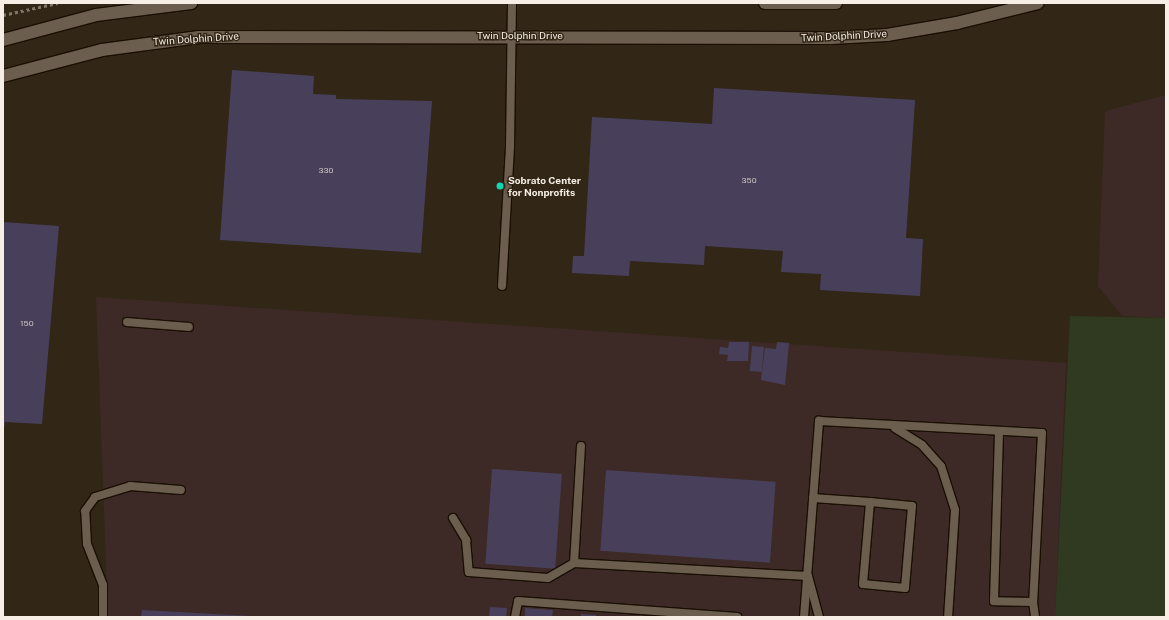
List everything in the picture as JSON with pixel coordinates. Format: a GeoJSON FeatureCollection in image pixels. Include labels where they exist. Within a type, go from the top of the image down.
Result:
{"type":"FeatureCollection","features":[{"type":"Feature","properties":{"kind":"main road"},"geometry":{"type":"LineString","coordinates":[[3,40],[96,15],[191,3]]}},
{"type":"Feature","properties":{"kind":"main road"},"geometry":{"type":"LineString","coordinates":[[765,3],[836,3]]}},
{"type":"Feature","properties":{"kind":"main road","name":"Twin Dolphin Drive"},"geometry":{"type":"LineString","coordinates":[[3,76],[102,50],[199,37],[512,36],[846,38],[957,23],[1038,3]]}},
{"type":"Feature","properties":{"kind":"lane"},"geometry":{"type":"LineString","coordinates":[[502,286],[512,3]]}},
{"type":"Feature","properties":{"kind":"lane"},"geometry":{"type":"LineString","coordinates":[[127,322],[189,327]]}},
{"type":"Feature","properties":{"kind":"lane"},"geometry":{"type":"LineString","coordinates":[[804,617],[819,421],[894,427],[1042,434],[1034,602],[1035,617]]}},
{"type":"Feature","properties":{"kind":"lane"},"geometry":{"type":"LineString","coordinates":[[894,427],[922,445],[941,466],[955,510],[948,617]]}},
{"type":"Feature","properties":{"kind":"lane"},"geometry":{"type":"LineString","coordinates":[[999,432],[994,601],[1034,602]]}},
{"type":"Feature","properties":{"kind":"lane"},"geometry":{"type":"LineString","coordinates":[[574,563],[581,446]]}},
{"type":"Feature","properties":{"kind":"lane"},"geometry":{"type":"LineString","coordinates":[[103,617],[103,585],[87,544],[85,511],[95,497],[130,486],[182,490]]}},
{"type":"Feature","properties":{"kind":"lane"},"geometry":{"type":"LineString","coordinates":[[813,498],[870,502],[912,506],[905,588],[863,584],[870,502]]}},
{"type":"Feature","properties":{"kind":"lane"},"geometry":{"type":"LineString","coordinates":[[453,518],[466,540],[469,572],[548,578],[574,563],[808,576]]}},
{"type":"Feature","properties":{"kind":"lane"},"geometry":{"type":"LineString","coordinates":[[808,576],[819,617]]}},
{"type":"Feature","properties":{"kind":"lane"},"geometry":{"type":"LineString","coordinates":[[515,617],[518,601],[737,617]]}},
{"type":"Feature","properties":{"kind":"path"},"geometry":{"type":"LineString","coordinates":[[3,15],[58,3]]}},
{"type":"Feature","properties":{"kind":"shaded area"},"geometry":{"type":"Polygon","coordinates":[[[1166,95],[1166,318],[1122,316],[1098,286],[1105,111],[1166,95]]]}},
{"type":"Feature","properties":{"kind":"shaded area"},"geometry":{"type":"Polygon","coordinates":[[[96,297],[1066,363],[1055,617],[108,617],[96,297]]]}},
{"type":"Feature","properties":{"kind":"green space"},"geometry":{"type":"Polygon","coordinates":[[[1070,316],[1166,318],[1166,617],[1055,617],[1070,316]]]}},
{"type":"Feature","properties":{"kind":"building"},"geometry":{"type":"Polygon","coordinates":[[[232,70],[314,76],[313,94],[336,95],[336,99],[432,101],[421,253],[220,240],[232,70]]]}},
{"type":"Feature","properties":{"kind":"building"},"geometry":{"type":"Polygon","coordinates":[[[714,88],[915,100],[906,238],[923,239],[920,296],[820,290],[821,274],[781,272],[783,251],[705,246],[704,265],[630,261],[629,276],[572,273],[573,256],[584,256],[592,117],[712,124],[714,88]]]}},
{"type":"Feature","properties":{"kind":"building"},"geometry":{"type":"Polygon","coordinates":[[[3,222],[59,226],[42,424],[5,422],[4,429],[3,222]]]}},
{"type":"Feature","properties":{"kind":"building"},"geometry":{"type":"Polygon","coordinates":[[[729,342],[749,342],[748,361],[727,361],[728,355],[719,354],[720,347],[728,348],[729,342]]]}},
{"type":"Feature","properties":{"kind":"building"},"geometry":{"type":"Polygon","coordinates":[[[777,342],[789,343],[785,385],[761,380],[765,348],[776,349],[777,342]]]}},
{"type":"Feature","properties":{"kind":"building"},"geometry":{"type":"Polygon","coordinates":[[[752,346],[764,347],[762,372],[750,371],[752,346]]]}},
{"type":"Feature","properties":{"kind":"building"},"geometry":{"type":"Polygon","coordinates":[[[492,469],[562,474],[555,569],[485,564],[492,469]]]}},
{"type":"Feature","properties":{"kind":"building"},"geometry":{"type":"Polygon","coordinates":[[[606,470],[776,482],[770,563],[600,551],[606,470]]]}},
{"type":"Feature","properties":{"kind":"building"},"geometry":{"type":"Polygon","coordinates":[[[490,607],[507,608],[506,617],[489,617],[490,607]]]}},
{"type":"Feature","properties":{"kind":"building"},"geometry":{"type":"Polygon","coordinates":[[[525,608],[553,610],[552,617],[525,617],[525,608]]]}},
{"type":"Feature","properties":{"kind":"building"},"geometry":{"type":"Polygon","coordinates":[[[142,610],[251,616],[251,617],[141,617],[142,610]]]}},
{"type":"Feature","properties":{"kind":"building"},"geometry":{"type":"Polygon","coordinates":[[[581,614],[596,615],[596,617],[581,617],[581,614]]]}},
{"type":"Feature","properties":{"kind":"place","name":"Sobrato Center for Nonprofits"},"geometry":{"type":"Point","coordinates":[500,186]}}]}
